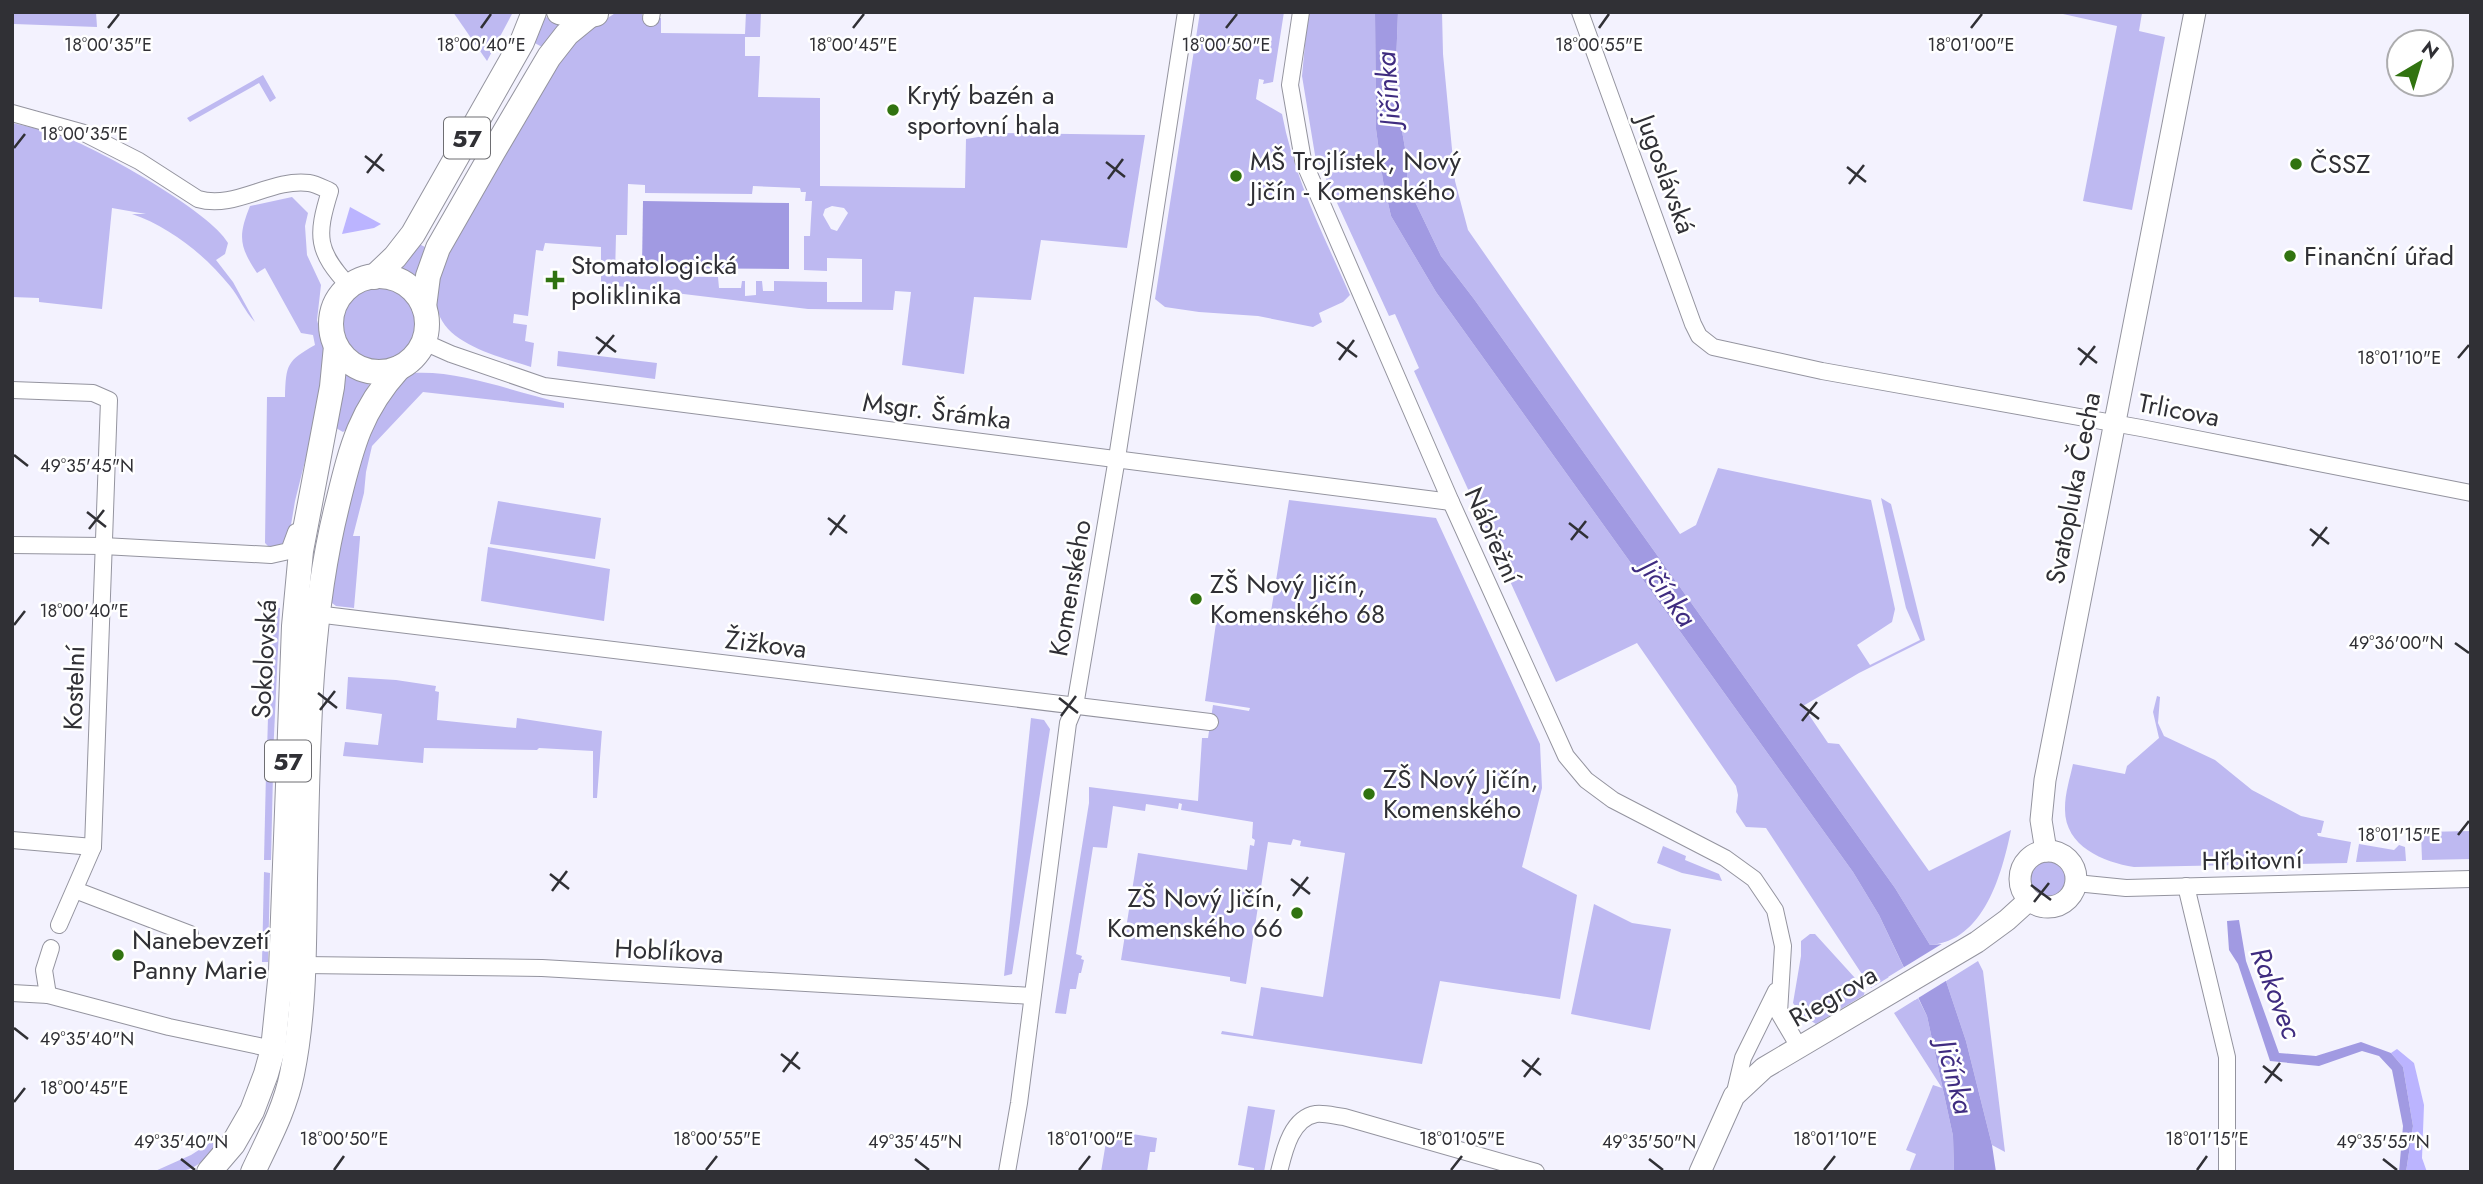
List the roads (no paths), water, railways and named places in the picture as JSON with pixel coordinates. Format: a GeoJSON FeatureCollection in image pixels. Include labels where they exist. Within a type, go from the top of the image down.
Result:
{"type":"FeatureCollection","features":[{"type":"Feature","properties":{"kind":"main road","name":"57"},"geometry":{"type":"LineString","coordinates":[[336,346],[331,325],[333,310],[340,297],[350,286],[374,276],[395,257],[412,234],[522,42],[534,12]]}},
{"type":"Feature","properties":{"kind":"main road","name":"57"},"geometry":{"type":"LineString","coordinates":[[559,12],[571,16],[594,14]]}},
{"type":"Feature","properties":{"kind":"main road","name":"57"},"geometry":{"type":"LineString","coordinates":[[399,368],[411,360],[424,342],[427,328],[424,307],[428,276],[438,248],[550,57],[567,34],[594,14]]}},
{"type":"Feature","properties":{"kind":"main road"},"geometry":{"type":"LineString","coordinates":[[374,276],[387,277],[406,285],[424,307]]}},
{"type":"Feature","properties":{"kind":"main road"},"geometry":{"type":"LineString","coordinates":[[336,346],[345,358],[363,369],[385,372],[399,368]]}},
{"type":"Feature","properties":{"kind":"main road","name":"Sokolovská"},"geometry":{"type":"LineString","coordinates":[[209,1172],[233,1144],[252,1111],[272,1049],[281,962],[293,626],[301,551],[332,387],[336,346]]}},
{"type":"Feature","properties":{"kind":"main road","name":"Sokolovská"},"geometry":{"type":"LineString","coordinates":[[253,1172],[272,1131],[291,1076],[300,1013],[309,725],[316,614],[333,520],[366,411],[381,388],[399,368]]}},
{"type":"Feature","properties":{"kind":"street","name":"Komenského"},"geometry":{"type":"LineString","coordinates":[[1007,1172],[1019,1103],[1068,723],[1075,706],[1117,458],[1186,12]]}},
{"type":"Feature","properties":{"kind":"street","name":"Nábřežní"},"geometry":{"type":"LineString","coordinates":[[1301,12],[1290,85],[1303,160],[1451,502],[1566,756],[1586,780],[1613,800],[1725,858],[1754,879],[1775,910],[1783,946],[1779,1013],[1799,1046]]}},
{"type":"Feature","properties":{"kind":"street","name":"Jugoslávská"},"geometry":{"type":"LineString","coordinates":[[1580,12],[1693,324],[1699,336],[1713,346]]}},
{"type":"Feature","properties":{"kind":"street","name":"Svatopluka Čecha"},"geometry":{"type":"LineString","coordinates":[[2046,851],[2041,820],[2045,780],[2195,12]]}},
{"type":"Feature","properties":{"kind":"street"},"geometry":{"type":"LineString","coordinates":[[12,113],[84,133],[139,161],[198,199],[208,202],[287,184],[309,183],[330,191],[321,219],[320,242],[338,274],[350,286]]}},
{"type":"Feature","properties":{"kind":"street","name":"Msgr. Šrámka"},"geometry":{"type":"LineString","coordinates":[[424,342],[544,386],[1451,502]]}},
{"type":"Feature","properties":{"kind":"street","name":"Trlicova"},"geometry":{"type":"LineString","coordinates":[[1713,346],[1822,371],[2114,423],[2471,493]]}},
{"type":"Feature","properties":{"kind":"street","name":"Kostelní"},"geometry":{"type":"LineString","coordinates":[[12,390],[93,393],[109,400],[93,847],[59,925]]}},
{"type":"Feature","properties":{"kind":"street"},"geometry":{"type":"LineString","coordinates":[[12,545],[285,554],[295,541],[304,485],[323,437]]}},
{"type":"Feature","properties":{"kind":"street","name":"Žižkova"},"geometry":{"type":"LineString","coordinates":[[316,614],[1210,722]]}},
{"type":"Feature","properties":{"kind":"street"},"geometry":{"type":"LineString","coordinates":[[12,840],[93,847]]}},
{"type":"Feature","properties":{"kind":"street"},"geometry":{"type":"LineString","coordinates":[[2046,851],[2062,855],[2070,862],[2076,883],[2069,898],[2060,905],[2044,907],[2029,900],[2021,886],[2021,870],[2031,857],[2046,851]]}},
{"type":"Feature","properties":{"kind":"street","name":"Hřbitovní"},"geometry":{"type":"LineString","coordinates":[[2076,883],[2126,888],[2471,879]]}},
{"type":"Feature","properties":{"kind":"street"},"geometry":{"type":"LineString","coordinates":[[2186,886],[2227,1057],[2227,1172]]}},
{"type":"Feature","properties":{"kind":"street"},"geometry":{"type":"LineString","coordinates":[[75,890],[190,934]]}},
{"type":"Feature","properties":{"kind":"street","name":"Riegrova"},"geometry":{"type":"LineString","coordinates":[[1700,1172],[1734,1096],[1764,1068],[1972,946],[2029,900]]}},
{"type":"Feature","properties":{"kind":"street"},"geometry":{"type":"LineString","coordinates":[[48,995],[44,970],[51,948]]}},
{"type":"Feature","properties":{"kind":"street","name":"Hoblíkova"},"geometry":{"type":"LineString","coordinates":[[303,964],[542,968],[1032,996]]}},
{"type":"Feature","properties":{"kind":"street","name":"Nábřežní"},"geometry":{"type":"LineString","coordinates":[[1734,1096],[1743,1058],[1780,983]]}},
{"type":"Feature","properties":{"kind":"street"},"geometry":{"type":"LineString","coordinates":[[12,993],[48,995],[169,1027],[272,1049]]}},
{"type":"Feature","properties":{"kind":"street"},"geometry":{"type":"LineString","coordinates":[[1279,1172],[1287,1140],[1304,1119],[1319,1114],[1344,1118],[1536,1172]]}},
{"type":"Feature","properties":{"kind":"water","name":"Jičínka"},"geometry":{"type":"Polygon","coordinates":[[[1375,12],[1398,12],[1395,91],[1405,148],[1408,187],[1441,256],[1895,888],[1930,945],[1943,944],[1946,981],[1966,1041],[1992,1145],[1996,1172],[1954,1172],[1953,1136],[1927,1016],[1879,915],[1853,872],[1436,292],[1391,216],[1376,129],[1375,12]]]}},
{"type":"Feature","properties":{"kind":"water"},"geometry":{"type":"Polygon","coordinates":[[[643,201],[789,203],[789,269],[642,268],[643,201]]]}},
{"type":"Feature","properties":{"kind":"water"},"geometry":{"type":"Polygon","coordinates":[[[2239,920],[2246,961],[2279,1053],[2316,1056],[2361,1042],[2391,1053],[2403,1067],[2413,1126],[2406,1172],[2399,1172],[2403,1126],[2392,1070],[2379,1056],[2362,1051],[2319,1066],[2270,1061],[2238,964],[2229,950],[2227,921],[2239,920]]]}},
{"type":"Feature","properties":{"kind":"place","name":"Krytý bazén a sportovní hala"},"geometry":{"type":"Point","coordinates":[893,110]}},
{"type":"Feature","properties":{"kind":"place","name":"ČSSZ"},"geometry":{"type":"Point","coordinates":[2296,164]}},
{"type":"Feature","properties":{"kind":"place","name":"MŠ Trojlístek, Nový Jičín - Komenského"},"geometry":{"type":"Point","coordinates":[1236,176]}},
{"type":"Feature","properties":{"kind":"place","name":"Finanční úřad"},"geometry":{"type":"Point","coordinates":[2290,256]}},
{"type":"Feature","properties":{"kind":"place","name":"Stomatologická poliklinika"},"geometry":{"type":"Point","coordinates":[555,280]}},
{"type":"Feature","properties":{"kind":"place","name":"ZŠ Nový Jičín, Komenského 68"},"geometry":{"type":"Point","coordinates":[1196,599]}},
{"type":"Feature","properties":{"kind":"place","name":"ZŠ Nový Jičín, Komenského"},"geometry":{"type":"Point","coordinates":[1369,794]}},
{"type":"Feature","properties":{"kind":"place","name":"ZŠ Nový Jičín, Komenského 66"},"geometry":{"type":"Point","coordinates":[1297,913]}},
{"type":"Feature","properties":{"kind":"place","name":"Nanebevzetí Panny Marie"},"geometry":{"type":"Point","coordinates":[118,955]}},
{"type":"Feature","properties":{"kind":"water label","name":"Rakovec"},"geometry":{"type":"Point","coordinates":[2276,993]}}]}
